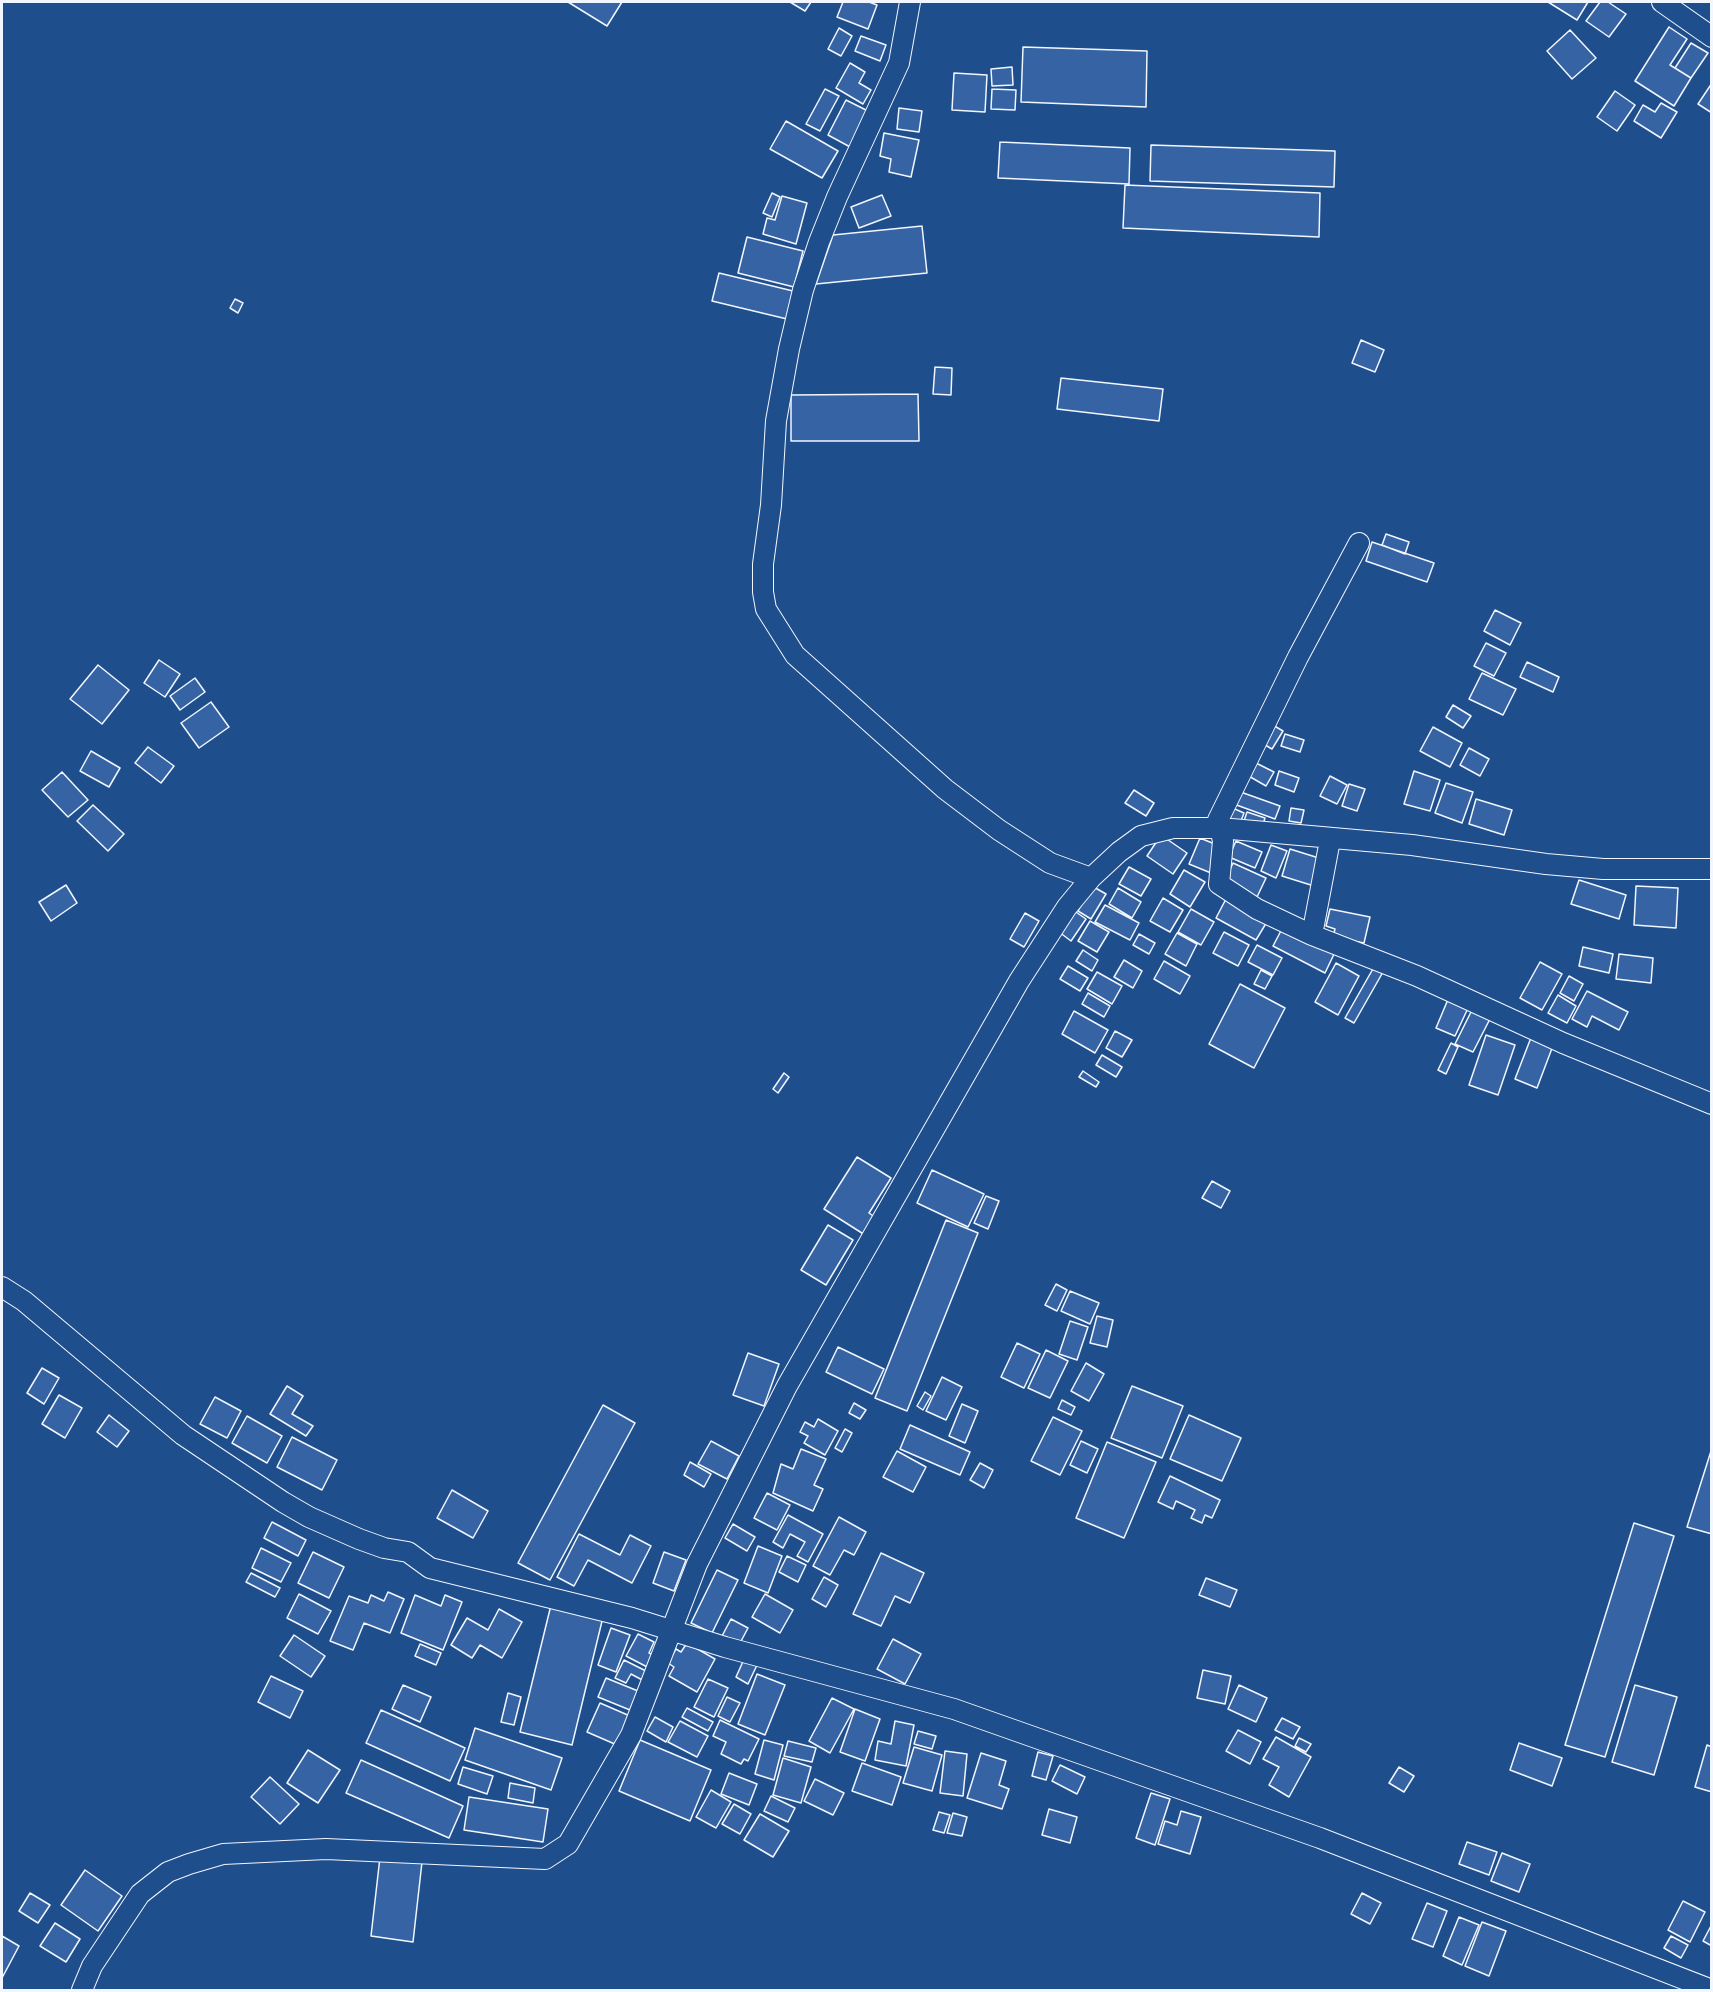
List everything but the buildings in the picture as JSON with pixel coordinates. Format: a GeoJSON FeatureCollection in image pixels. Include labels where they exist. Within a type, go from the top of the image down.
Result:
{"type":"FeatureCollection","features":[{"type":"Feature","properties":{"kind":"street"},"geometry":{"type":"LineString","coordinates":[[910,2],[899,63],[837,197],[803,290],[776,421],[771,506],[763,564],[765,601],[770,619],[795,655],[945,789],[999,830],[1050,863],[1091,878]]}},
{"type":"Feature","properties":{"kind":"street"},"geometry":{"type":"LineString","coordinates":[[1662,2],[1712,37]]}},
{"type":"Feature","properties":{"kind":"street"},"geometry":{"type":"LineString","coordinates":[[1359,543],[1263,725],[1219,817],[1223,849],[1218,875],[1219,884],[1257,909],[1312,935],[1417,976],[1563,1043],[1712,1104]]}},
{"type":"Feature","properties":{"kind":"street"},"geometry":{"type":"LineString","coordinates":[[82,1990],[92,1966],[140,1894],[168,1872],[223,1854],[326,1849],[545,1859],[554,1856],[572,1838],[631,1735],[697,1564],[787,1386],[1019,981],[1067,907],[1091,878],[1119,852],[1141,837],[1173,828],[1220,828],[1330,840],[1412,845],[1546,864],[1603,869],[1712,869]]}},
{"type":"Feature","properties":{"kind":"street"},"geometry":{"type":"LineString","coordinates":[[1312,935],[1330,840]]}},
{"type":"Feature","properties":{"kind":"street"},"geometry":{"type":"LineString","coordinates":[[2,1287],[24,1301],[183,1435],[264,1491],[309,1517],[384,1548],[408,1552],[430,1568],[673,1629],[726,1647],[954,1709],[1173,1784],[1320,1838],[1712,1990]]}}]}
